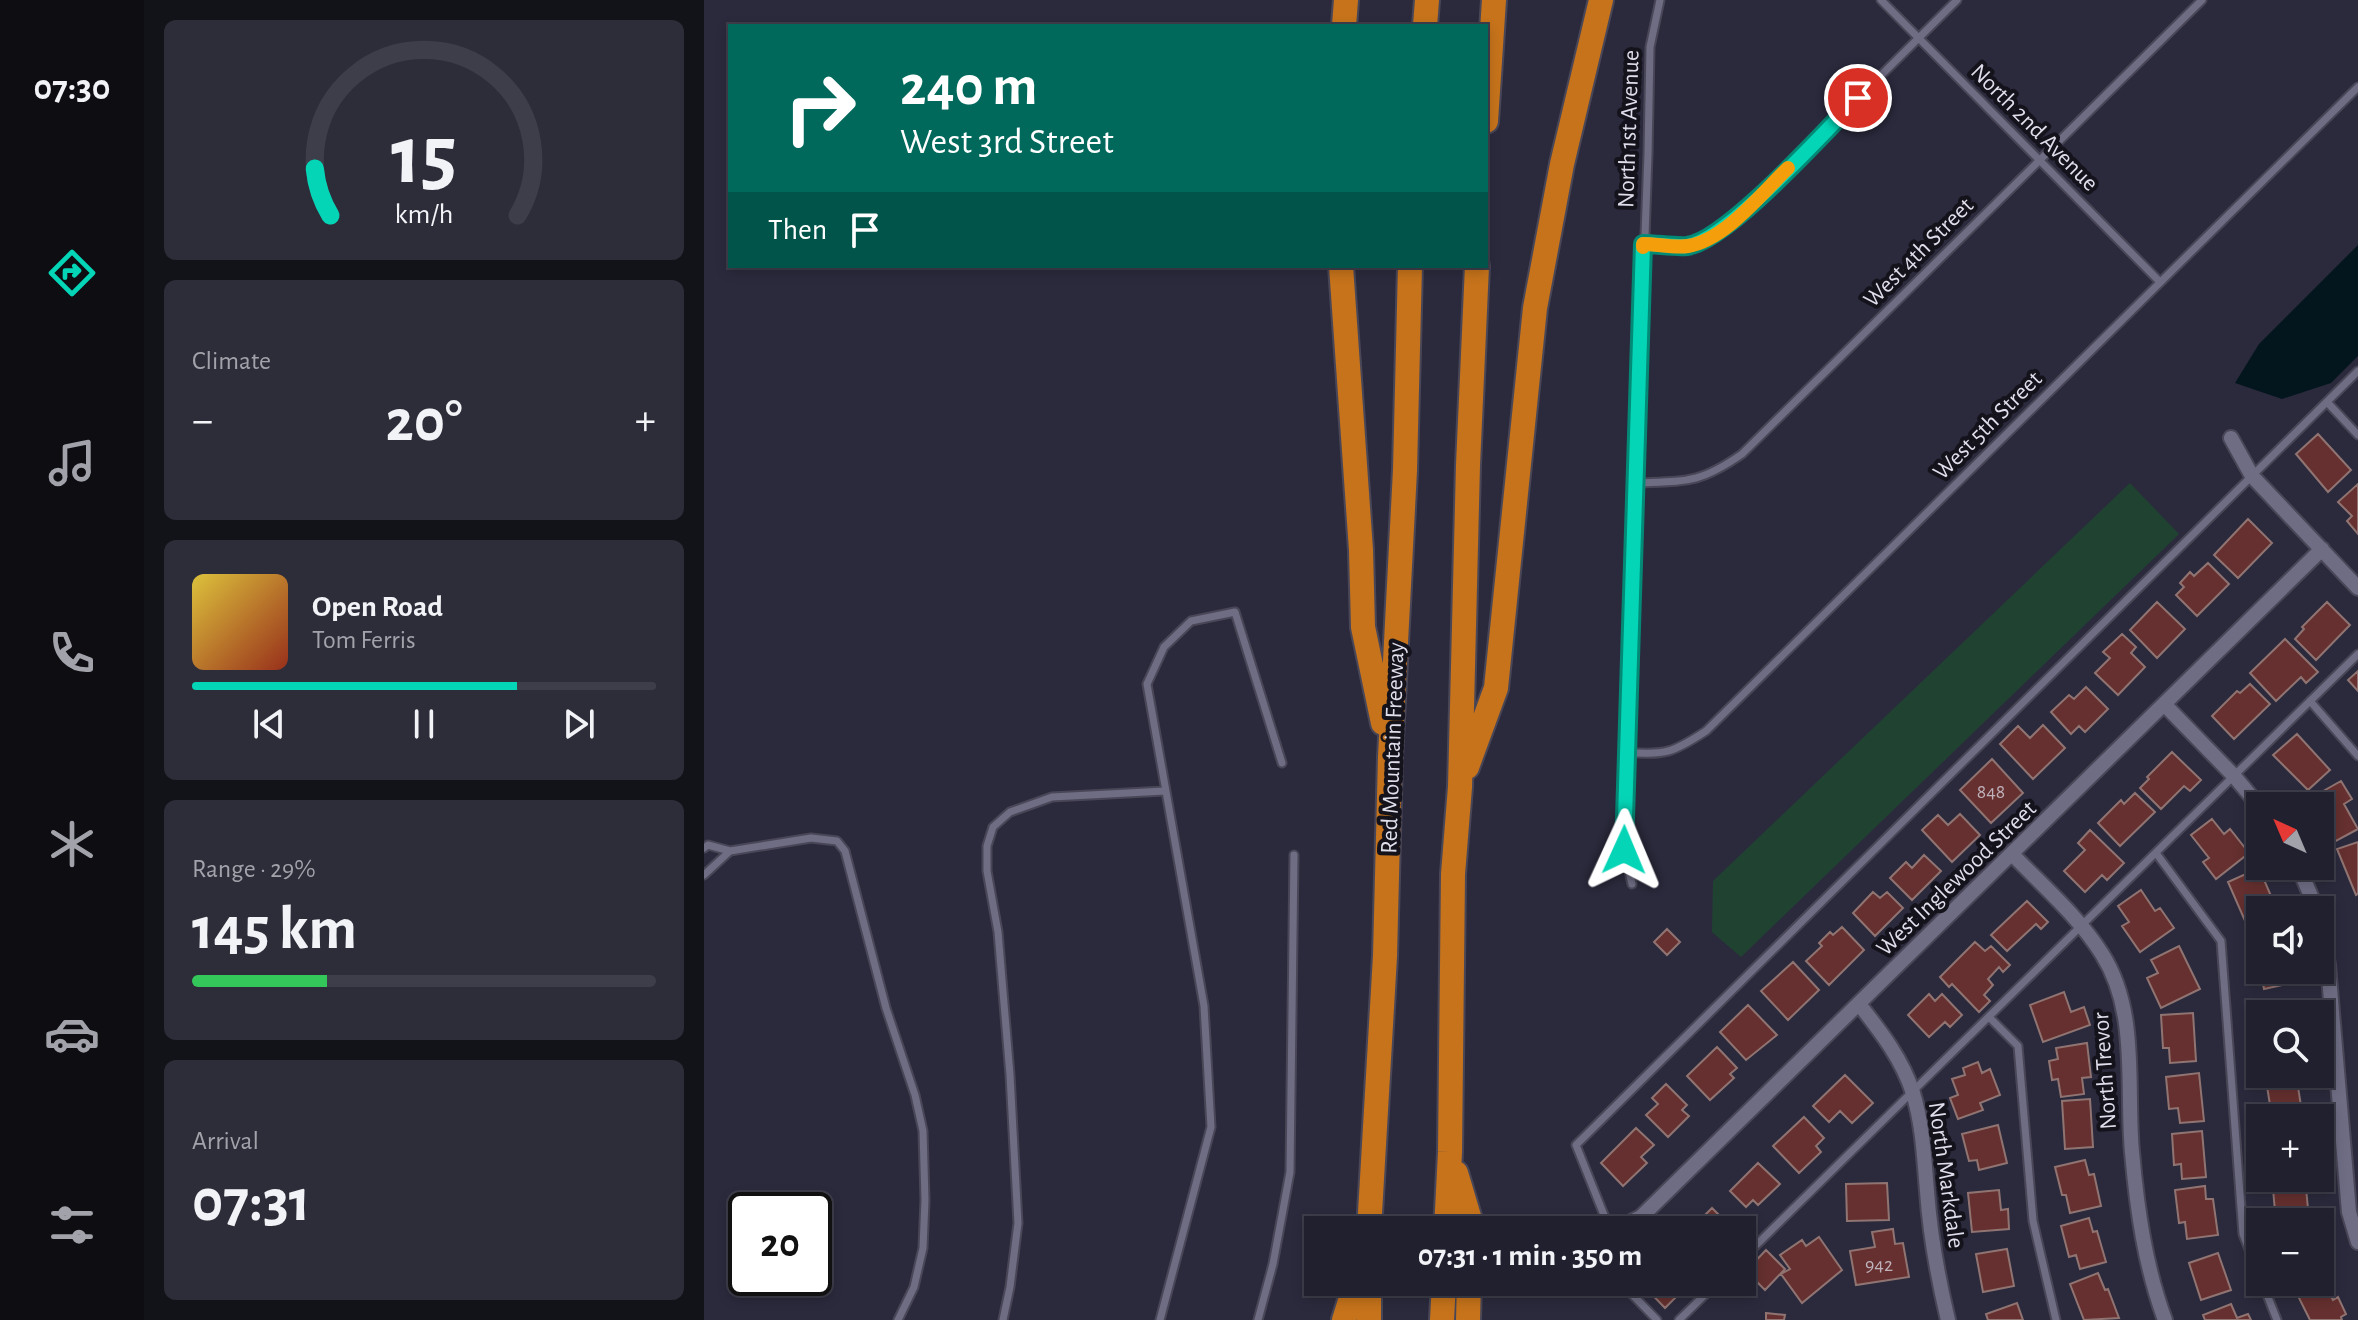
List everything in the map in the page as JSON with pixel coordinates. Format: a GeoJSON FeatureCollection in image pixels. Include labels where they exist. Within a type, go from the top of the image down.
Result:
{"type":"FeatureCollection","features":[{"type":"Feature","properties":{"kind":"highway"},"geometry":{"type":"LineString","coordinates":[[1344,24],[1346,0]]}},
{"type":"Feature","properties":{"kind":"highway"},"geometry":{"type":"LineString","coordinates":[[1425,24],[1427,0]]}},
{"type":"Feature","properties":{"kind":"highway"},"geometry":{"type":"LineString","coordinates":[[1488,91],[1494,0]]}},
{"type":"Feature","properties":{"kind":"highway"},"geometry":{"type":"LineString","coordinates":[[1460,787],[1496,688],[1535,308],[1562,164],[1601,0]]}},
{"type":"Feature","properties":{"kind":"highway"},"geometry":{"type":"LineString","coordinates":[[1341,268],[1361,550],[1363,627],[1390,757]]}},
{"type":"Feature","properties":{"kind":"highway","name":"Red Mountain Freeway"},"geometry":{"type":"LineString","coordinates":[[1370,1216],[1385,956],[1410,268]]}},
{"type":"Feature","properties":{"kind":"highway"},"geometry":{"type":"LineString","coordinates":[[1447,1216],[1453,874],[1460,787],[1468,465],[1477,268]]}},
{"type":"Feature","properties":{"kind":"highway"},"geometry":{"type":"LineString","coordinates":[[1450,1152],[1469,1216]]}},
{"type":"Feature","properties":{"kind":"highway"},"geometry":{"type":"LineString","coordinates":[[1344,1320],[1352,1296]]}},
{"type":"Feature","properties":{"kind":"highway"},"geometry":{"type":"LineString","coordinates":[[1369,1296],[1369,1320]]}},
{"type":"Feature","properties":{"kind":"highway"},"geometry":{"type":"LineString","coordinates":[[1442,1320],[1443,1296]]}},
{"type":"Feature","properties":{"kind":"highway"},"geometry":{"type":"LineString","coordinates":[[1468,1320],[1469,1296]]}},
{"type":"Feature","properties":{"kind":"street"},"geometry":{"type":"LineString","coordinates":[[2231,438],[2252,476],[2358,588]]}},
{"type":"Feature","properties":{"kind":"street","name":"West Inglewood Street"},"geometry":{"type":"LineString","coordinates":[[1642,1216],[2322,549]]}},
{"type":"Feature","properties":{"kind":"street"},"geometry":{"type":"LineString","coordinates":[[2165,705],[2247,792]]}},
{"type":"Feature","properties":{"kind":"street","name":"North Trevor"},"geometry":{"type":"LineString","coordinates":[[2012,854],[2081,926],[2103,954],[2116,984],[2127,1022],[2132,1150],[2141,1229],[2165,1320]]}},
{"type":"Feature","properties":{"kind":"street"},"geometry":{"type":"LineString","coordinates":[[2330,984],[2349,1212],[2358,1242]]}},
{"type":"Feature","properties":{"kind":"street","name":"North Markdale"},"geometry":{"type":"LineString","coordinates":[[1859,1004],[1891,1045],[1913,1091],[1924,1136],[1927,1194],[1943,1319]]}},
{"type":"Feature","properties":{"kind":"lane","name":"North 1st Avenue"},"geometry":{"type":"LineString","coordinates":[[1632,884],[1624,850],[1626,752],[1650,47],[1660,0]]}},
{"type":"Feature","properties":{"kind":"lane","name":"North 2nd Avenue"},"geometry":{"type":"LineString","coordinates":[[1881,0],[2160,282]]}},
{"type":"Feature","properties":{"kind":"lane"},"geometry":{"type":"LineString","coordinates":[[1643,244],[1688,246],[1713,236],[1736,219],[1957,0]]}},
{"type":"Feature","properties":{"kind":"lane","name":"West 4th Street"},"geometry":{"type":"LineString","coordinates":[[1636,483],[1694,481],[1718,471],[1742,454],[2202,0]]}},
{"type":"Feature","properties":{"kind":"lane","name":"West 5th Street"},"geometry":{"type":"LineString","coordinates":[[1626,752],[1652,755],[1678,749],[1706,731],[2358,87]]}},
{"type":"Feature","properties":{"kind":"lane"},"geometry":{"type":"LineString","coordinates":[[1606,1216],[1576,1145],[2358,371]]}},
{"type":"Feature","properties":{"kind":"lane"},"geometry":{"type":"LineString","coordinates":[[2327,402],[2358,435]]}},
{"type":"Feature","properties":{"kind":"lane"},"geometry":{"type":"LineString","coordinates":[[1160,1320],[1211,1127],[1204,1006],[1147,684],[1164,647],[1191,621],[1235,612],[1282,763]]}},
{"type":"Feature","properties":{"kind":"lane"},"geometry":{"type":"LineString","coordinates":[[1756,1245],[2358,654]]}},
{"type":"Feature","properties":{"kind":"lane"},"geometry":{"type":"LineString","coordinates":[[2310,701],[2358,756]]}},
{"type":"Feature","properties":{"kind":"lane"},"geometry":{"type":"LineString","coordinates":[[1003,1320],[1018,1223],[1005,1012],[998,932],[987,871],[987,846],[993,827],[1010,812],[1052,797],[1165,791]]}},
{"type":"Feature","properties":{"kind":"lane"},"geometry":{"type":"LineString","coordinates":[[704,848],[708,845],[730,851],[811,838],[837,841],[845,851],[886,1008],[915,1095],[923,1131],[923,1248],[914,1287],[898,1320]]}},
{"type":"Feature","properties":{"kind":"lane"},"geometry":{"type":"LineString","coordinates":[[704,875],[730,851]]}},
{"type":"Feature","properties":{"kind":"lane"},"geometry":{"type":"LineString","coordinates":[[2156,853],[2221,941],[2246,1242]]}},
{"type":"Feature","properties":{"kind":"lane"},"geometry":{"type":"LineString","coordinates":[[1258,1320],[1273,1264],[1290,1172],[1294,855]]}},
{"type":"Feature","properties":{"kind":"lane"},"geometry":{"type":"LineString","coordinates":[[1989,1017],[2018,1046],[2033,1221],[2056,1320]]}},
{"type":"Feature","properties":{"kind":"lane"},"geometry":{"type":"LineString","coordinates":[[1634,1296],[1657,1320]]}},
{"type":"Feature","properties":{"kind":"lane"},"geometry":{"type":"LineString","coordinates":[[1679,1320],[1704,1296]]}},
{"type":"Feature","properties":{"kind":"lane"},"geometry":{"type":"LineString","coordinates":[[2267,1296],[2277,1320]]}},
{"type":"Feature","properties":{"kind":"green space"},"geometry":{"type":"Polygon","coordinates":[[[2130,483],[2179,534],[1741,957],[1712,932],[1713,881],[2130,483]]]}},
{"type":"Feature","properties":{"kind":"water"},"geometry":{"type":"Polygon","coordinates":[[[2358,245],[2358,356],[2331,383],[2282,399],[2235,383],[2259,344],[2358,245]]]}},
{"type":"Feature","properties":{"kind":"building"},"geometry":{"type":"Polygon","coordinates":[[[2318,434],[2351,470],[2328,492],[2296,454],[2318,434]]]}},
{"type":"Feature","properties":{"kind":"building"},"geometry":{"type":"Polygon","coordinates":[[[2358,484],[2358,534],[2347,521],[2352,516],[2338,502],[2358,484]]]}},
{"type":"Feature","properties":{"kind":"building"},"geometry":{"type":"Polygon","coordinates":[[[2248,519],[2272,543],[2238,578],[2214,555],[2248,519]]]}},
{"type":"Feature","properties":{"kind":"building"},"geometry":{"type":"Polygon","coordinates":[[[2208,563],[2229,584],[2197,616],[2176,595],[2184,587],[2180,583],[2190,572],[2194,576],[2208,563]]]}},
{"type":"Feature","properties":{"kind":"building"},"geometry":{"type":"Polygon","coordinates":[[[2157,602],[2185,629],[2157,658],[2130,630],[2157,602]]]}},
{"type":"Feature","properties":{"kind":"building"},"geometry":{"type":"Polygon","coordinates":[[[2327,602],[2350,625],[2316,660],[2295,639],[2304,629],[2302,627],[2327,602]]]}},
{"type":"Feature","properties":{"kind":"building"},"geometry":{"type":"Polygon","coordinates":[[[2122,634],[2136,647],[2131,653],[2145,667],[2118,695],[2095,673],[2110,658],[2103,652],[2122,634]]]}},
{"type":"Feature","properties":{"kind":"building"},"geometry":{"type":"Polygon","coordinates":[[[2285,639],[2318,672],[2306,683],[2301,677],[2276,701],[2250,673],[2285,639]]]}},
{"type":"Feature","properties":{"kind":"building"},"geometry":{"type":"Polygon","coordinates":[[[2358,671],[2358,691],[2348,680],[2358,671]]]}},
{"type":"Feature","properties":{"kind":"building"},"geometry":{"type":"Polygon","coordinates":[[[2250,684],[2270,704],[2234,739],[2212,716],[2237,691],[2240,693],[2250,684]]]}},
{"type":"Feature","properties":{"kind":"building"},"geometry":{"type":"Polygon","coordinates":[[[2086,687],[2108,709],[2085,732],[2079,726],[2071,734],[2051,712],[2069,695],[2074,699],[2086,687]]]}},
{"type":"Feature","properties":{"kind":"building"},"geometry":{"type":"Polygon","coordinates":[[[2043,725],[2065,748],[2033,779],[2000,744],[2018,726],[2030,738],[2043,725]]]}},
{"type":"Feature","properties":{"kind":"building"},"geometry":{"type":"Polygon","coordinates":[[[2297,734],[2330,770],[2308,790],[2273,755],[2297,734]]]}},
{"type":"Feature","properties":{"kind":"building"},"geometry":{"type":"Polygon","coordinates":[[[2172,752],[2201,780],[2190,791],[2184,786],[2161,809],[2140,788],[2172,752]]]}},
{"type":"Feature","properties":{"kind":"building"},"geometry":{"type":"Polygon","coordinates":[[[1992,759],[2023,793],[1991,823],[1960,790],[1992,759]]]}},
{"type":"Feature","properties":{"kind":"building"},"geometry":{"type":"Polygon","coordinates":[[[2341,781],[2352,799],[2344,804],[2358,829],[2334,842],[2334,792],[2322,792],[2341,781]]]}},
{"type":"Feature","properties":{"kind":"building"},"geometry":{"type":"Polygon","coordinates":[[[2135,793],[2155,812],[2120,846],[2098,823],[2121,800],[2124,804],[2135,793]]]}},
{"type":"Feature","properties":{"kind":"building"},"geometry":{"type":"Polygon","coordinates":[[[1960,814],[1980,835],[1952,862],[1922,830],[1938,815],[1948,825],[1960,814]]]}},
{"type":"Feature","properties":{"kind":"building"},"geometry":{"type":"Polygon","coordinates":[[[2212,819],[2224,834],[2230,829],[2246,849],[2246,855],[2216,879],[2203,862],[2209,858],[2191,835],[2212,819]]]}},
{"type":"Feature","properties":{"kind":"building"},"geometry":{"type":"Polygon","coordinates":[[[2090,830],[2124,863],[2107,880],[2102,875],[2085,892],[2064,871],[2085,850],[2078,843],[2090,830]]]}},
{"type":"Feature","properties":{"kind":"building"},"geometry":{"type":"Polygon","coordinates":[[[2358,842],[2358,894],[2356,895],[2337,849],[2358,842]]]}},
{"type":"Feature","properties":{"kind":"building"},"geometry":{"type":"Polygon","coordinates":[[[1924,855],[1941,871],[1912,900],[1890,878],[1906,862],[1912,868],[1924,855]]]}},
{"type":"Feature","properties":{"kind":"building"},"geometry":{"type":"Polygon","coordinates":[[[2246,874],[2246,880],[2264,880],[2271,896],[2246,896],[2246,923],[2228,882],[2246,874]]]}},
{"type":"Feature","properties":{"kind":"building"},"geometry":{"type":"Polygon","coordinates":[[[2141,890],[2155,911],[2160,908],[2174,928],[2140,952],[2122,926],[2129,922],[2118,906],[2141,890]]]}},
{"type":"Feature","properties":{"kind":"building"},"geometry":{"type":"Polygon","coordinates":[[[1873,892],[1880,898],[1887,892],[1903,908],[1875,936],[1853,913],[1873,892]]]}},
{"type":"Feature","properties":{"kind":"building"},"geometry":{"type":"Polygon","coordinates":[[[2027,901],[2048,922],[2041,929],[2036,924],[2007,951],[1991,935],[2027,901]]]}},
{"type":"Feature","properties":{"kind":"building"},"geometry":{"type":"Polygon","coordinates":[[[1842,927],[1864,950],[1829,985],[1806,961],[1822,946],[1819,943],[1830,932],[1833,935],[1842,927]]]}},
{"type":"Feature","properties":{"kind":"building"},"geometry":{"type":"Polygon","coordinates":[[[1667,929],[1680,942],[1667,955],[1654,942],[1667,929]]]}},
{"type":"Feature","properties":{"kind":"building"},"geometry":{"type":"Polygon","coordinates":[[[1975,942],[1985,951],[1991,946],[2010,965],[2003,972],[1999,967],[1988,979],[1993,985],[1984,995],[1990,1001],[1979,1012],[1952,984],[1949,987],[1940,977],[1975,942]]]}},
{"type":"Feature","properties":{"kind":"building"},"geometry":{"type":"Polygon","coordinates":[[[2179,946],[2200,989],[2161,1008],[2147,978],[2158,973],[2151,960],[2179,946]]]}},
{"type":"Feature","properties":{"kind":"building"},"geometry":{"type":"Polygon","coordinates":[[[1793,962],[1819,990],[1788,1020],[1761,991],[1793,962]]]}},
{"type":"Feature","properties":{"kind":"building"},"geometry":{"type":"Polygon","coordinates":[[[2263,984],[2286,984],[2264,989],[2263,984]]]}},
{"type":"Feature","properties":{"kind":"building"},"geometry":{"type":"Polygon","coordinates":[[[2064,992],[2071,1012],[2084,1007],[2090,1025],[2043,1042],[2030,1005],[2064,992]]]}},
{"type":"Feature","properties":{"kind":"building"},"geometry":{"type":"Polygon","coordinates":[[[1929,994],[1935,1001],[1942,994],[1962,1015],[1950,1027],[1945,1022],[1929,1037],[1908,1015],[1929,994]]]}},
{"type":"Feature","properties":{"kind":"building"},"geometry":{"type":"Polygon","coordinates":[[[1748,1005],[1777,1035],[1746,1060],[1720,1032],[1748,1005]]]}},
{"type":"Feature","properties":{"kind":"building"},"geometry":{"type":"Polygon","coordinates":[[[2193,1013],[2196,1061],[2170,1063],[2169,1048],[2163,1048],[2161,1015],[2193,1013]]]}},
{"type":"Feature","properties":{"kind":"building"},"geometry":{"type":"Polygon","coordinates":[[[2087,1043],[2091,1077],[2082,1078],[2084,1094],[2061,1097],[2058,1079],[2052,1080],[2049,1061],[2058,1059],[2056,1048],[2087,1043]]]}},
{"type":"Feature","properties":{"kind":"building"},"geometry":{"type":"Polygon","coordinates":[[[1717,1047],[1737,1068],[1730,1074],[1734,1078],[1710,1100],[1687,1076],[1717,1047]]]}},
{"type":"Feature","properties":{"kind":"building"},"geometry":{"type":"Polygon","coordinates":[[[1978,1062],[1982,1073],[1990,1069],[2000,1095],[1980,1103],[1983,1110],[1958,1119],[1950,1098],[1958,1095],[1952,1079],[1965,1075],[1963,1068],[1978,1062]]]}},
{"type":"Feature","properties":{"kind":"building"},"geometry":{"type":"Polygon","coordinates":[[[2199,1073],[2204,1121],[2180,1123],[2178,1108],[2169,1109],[2166,1077],[2199,1073]]]}},
{"type":"Feature","properties":{"kind":"building"},"geometry":{"type":"Polygon","coordinates":[[[1845,1075],[1873,1103],[1852,1123],[1840,1111],[1829,1122],[1813,1106],[1845,1075]]]}},
{"type":"Feature","properties":{"kind":"building"},"geometry":{"type":"Polygon","coordinates":[[[1666,1084],[1687,1105],[1682,1110],[1689,1116],[1668,1137],[1646,1115],[1658,1104],[1652,1098],[1666,1084]]]}},
{"type":"Feature","properties":{"kind":"building"},"geometry":{"type":"Polygon","coordinates":[[[2267,1088],[2298,1088],[2301,1104],[2270,1104],[2267,1088]]]}},
{"type":"Feature","properties":{"kind":"building"},"geometry":{"type":"Polygon","coordinates":[[[2090,1099],[2093,1147],[2065,1149],[2062,1101],[2090,1099]]]}},
{"type":"Feature","properties":{"kind":"building"},"geometry":{"type":"Polygon","coordinates":[[[1804,1117],[1824,1138],[1816,1146],[1821,1152],[1799,1173],[1773,1146],[1804,1117]]]}},
{"type":"Feature","properties":{"kind":"building"},"geometry":{"type":"Polygon","coordinates":[[[1998,1125],[2007,1163],[1979,1170],[1977,1160],[1969,1161],[1962,1134],[1998,1125]]]}},
{"type":"Feature","properties":{"kind":"building"},"geometry":{"type":"Polygon","coordinates":[[[1636,1128],[1654,1145],[1641,1157],[1647,1163],[1623,1186],[1601,1163],[1636,1128]]]}},
{"type":"Feature","properties":{"kind":"building"},"geometry":{"type":"Polygon","coordinates":[[[2202,1131],[2206,1177],[2182,1179],[2181,1164],[2174,1165],[2172,1134],[2202,1131]]]}},
{"type":"Feature","properties":{"kind":"building"},"geometry":{"type":"Polygon","coordinates":[[[2085,1160],[2089,1175],[2094,1174],[2101,1206],[2070,1213],[2055,1167],[2085,1160]]]}},
{"type":"Feature","properties":{"kind":"building"},"geometry":{"type":"Polygon","coordinates":[[[1758,1163],[1780,1184],[1758,1205],[1753,1200],[1746,1207],[1730,1191],[1758,1163]]]}},
{"type":"Feature","properties":{"kind":"building"},"geometry":{"type":"Polygon","coordinates":[[[1887,1183],[1889,1220],[1847,1221],[1846,1184],[1887,1183]]]}},
{"type":"Feature","properties":{"kind":"building"},"geometry":{"type":"Polygon","coordinates":[[[2205,1186],[2206,1199],[2213,1199],[2218,1235],[2187,1239],[2185,1222],[2179,1223],[2175,1190],[2205,1186]]]}},
{"type":"Feature","properties":{"kind":"building"},"geometry":{"type":"Polygon","coordinates":[[[1999,1190],[2001,1210],[2008,1209],[2009,1229],[1972,1232],[1968,1193],[1999,1190]]]}},
{"type":"Feature","properties":{"kind":"building"},"geometry":{"type":"Polygon","coordinates":[[[2273,1192],[2306,1192],[2308,1208],[2275,1208],[2273,1192]]]}},
{"type":"Feature","properties":{"kind":"building"},"geometry":{"type":"Polygon","coordinates":[[[1712,1208],[1720,1216],[1704,1216],[1712,1208]]]}},
{"type":"Feature","properties":{"kind":"building"},"geometry":{"type":"Polygon","coordinates":[[[2089,1218],[2093,1232],[2097,1231],[2106,1262],[2080,1269],[2076,1255],[2069,1257],[2061,1226],[2089,1218]]]}},
{"type":"Feature","properties":{"kind":"building"},"geometry":{"type":"Polygon","coordinates":[[[1893,1229],[1895,1244],[1903,1243],[1909,1277],[1856,1285],[1850,1251],[1875,1247],[1872,1232],[1893,1229]]]}},
{"type":"Feature","properties":{"kind":"building"},"geometry":{"type":"Polygon","coordinates":[[[1819,1237],[1842,1270],[1802,1303],[1781,1274],[1790,1269],[1780,1255],[1802,1240],[1806,1246],[1819,1237]]]}},
{"type":"Feature","properties":{"kind":"building"},"geometry":{"type":"Polygon","coordinates":[[[2007,1249],[2014,1286],[1983,1292],[1976,1254],[2007,1249]]]}},
{"type":"Feature","properties":{"kind":"building"},"geometry":{"type":"Polygon","coordinates":[[[1766,1250],[1785,1269],[1765,1290],[1756,1281],[1756,1260],[1766,1250]]]}},
{"type":"Feature","properties":{"kind":"building"},"geometry":{"type":"Polygon","coordinates":[[[2218,1253],[2231,1290],[2201,1300],[2189,1263],[2218,1253]]]}},
{"type":"Feature","properties":{"kind":"building"},"geometry":{"type":"Polygon","coordinates":[[[2098,1273],[2119,1318],[2084,1320],[2070,1284],[2098,1273]]]}},
{"type":"Feature","properties":{"kind":"building"},"geometry":{"type":"Polygon","coordinates":[[[1653,1296],[1677,1296],[1665,1308],[1653,1296]]]}},
{"type":"Feature","properties":{"kind":"building"},"geometry":{"type":"Polygon","coordinates":[[[2298,1296],[2331,1296],[2333,1300],[2338,1297],[2346,1314],[2341,1317],[2342,1320],[2310,1320],[2298,1296]]]}},
{"type":"Feature","properties":{"kind":"building"},"geometry":{"type":"Polygon","coordinates":[[[2017,1303],[2023,1320],[1988,1320],[1986,1314],[2017,1303]]]}},
{"type":"Feature","properties":{"kind":"building"},"geometry":{"type":"Polygon","coordinates":[[[2231,1304],[2237,1318],[2248,1314],[2251,1320],[2205,1320],[2203,1315],[2231,1304]]]}},
{"type":"Feature","properties":{"kind":"building"},"geometry":{"type":"Polygon","coordinates":[[[1766,1313],[1785,1315],[1784,1320],[1766,1320],[1766,1313]]]}},
{"type":"Feature","properties":{"kind":"slow traffic"},"geometry":{"type":"LineString","coordinates":[[1643,247],[1643,244],[1688,246],[1713,236],[1736,219],[1788,168]]}},
{"type":"Feature","properties":{"kind":"route"},"geometry":{"type":"LineString","coordinates":[[1624,850],[1643,244],[1688,246],[1713,236],[1736,219],[1858,98]]}}]}
